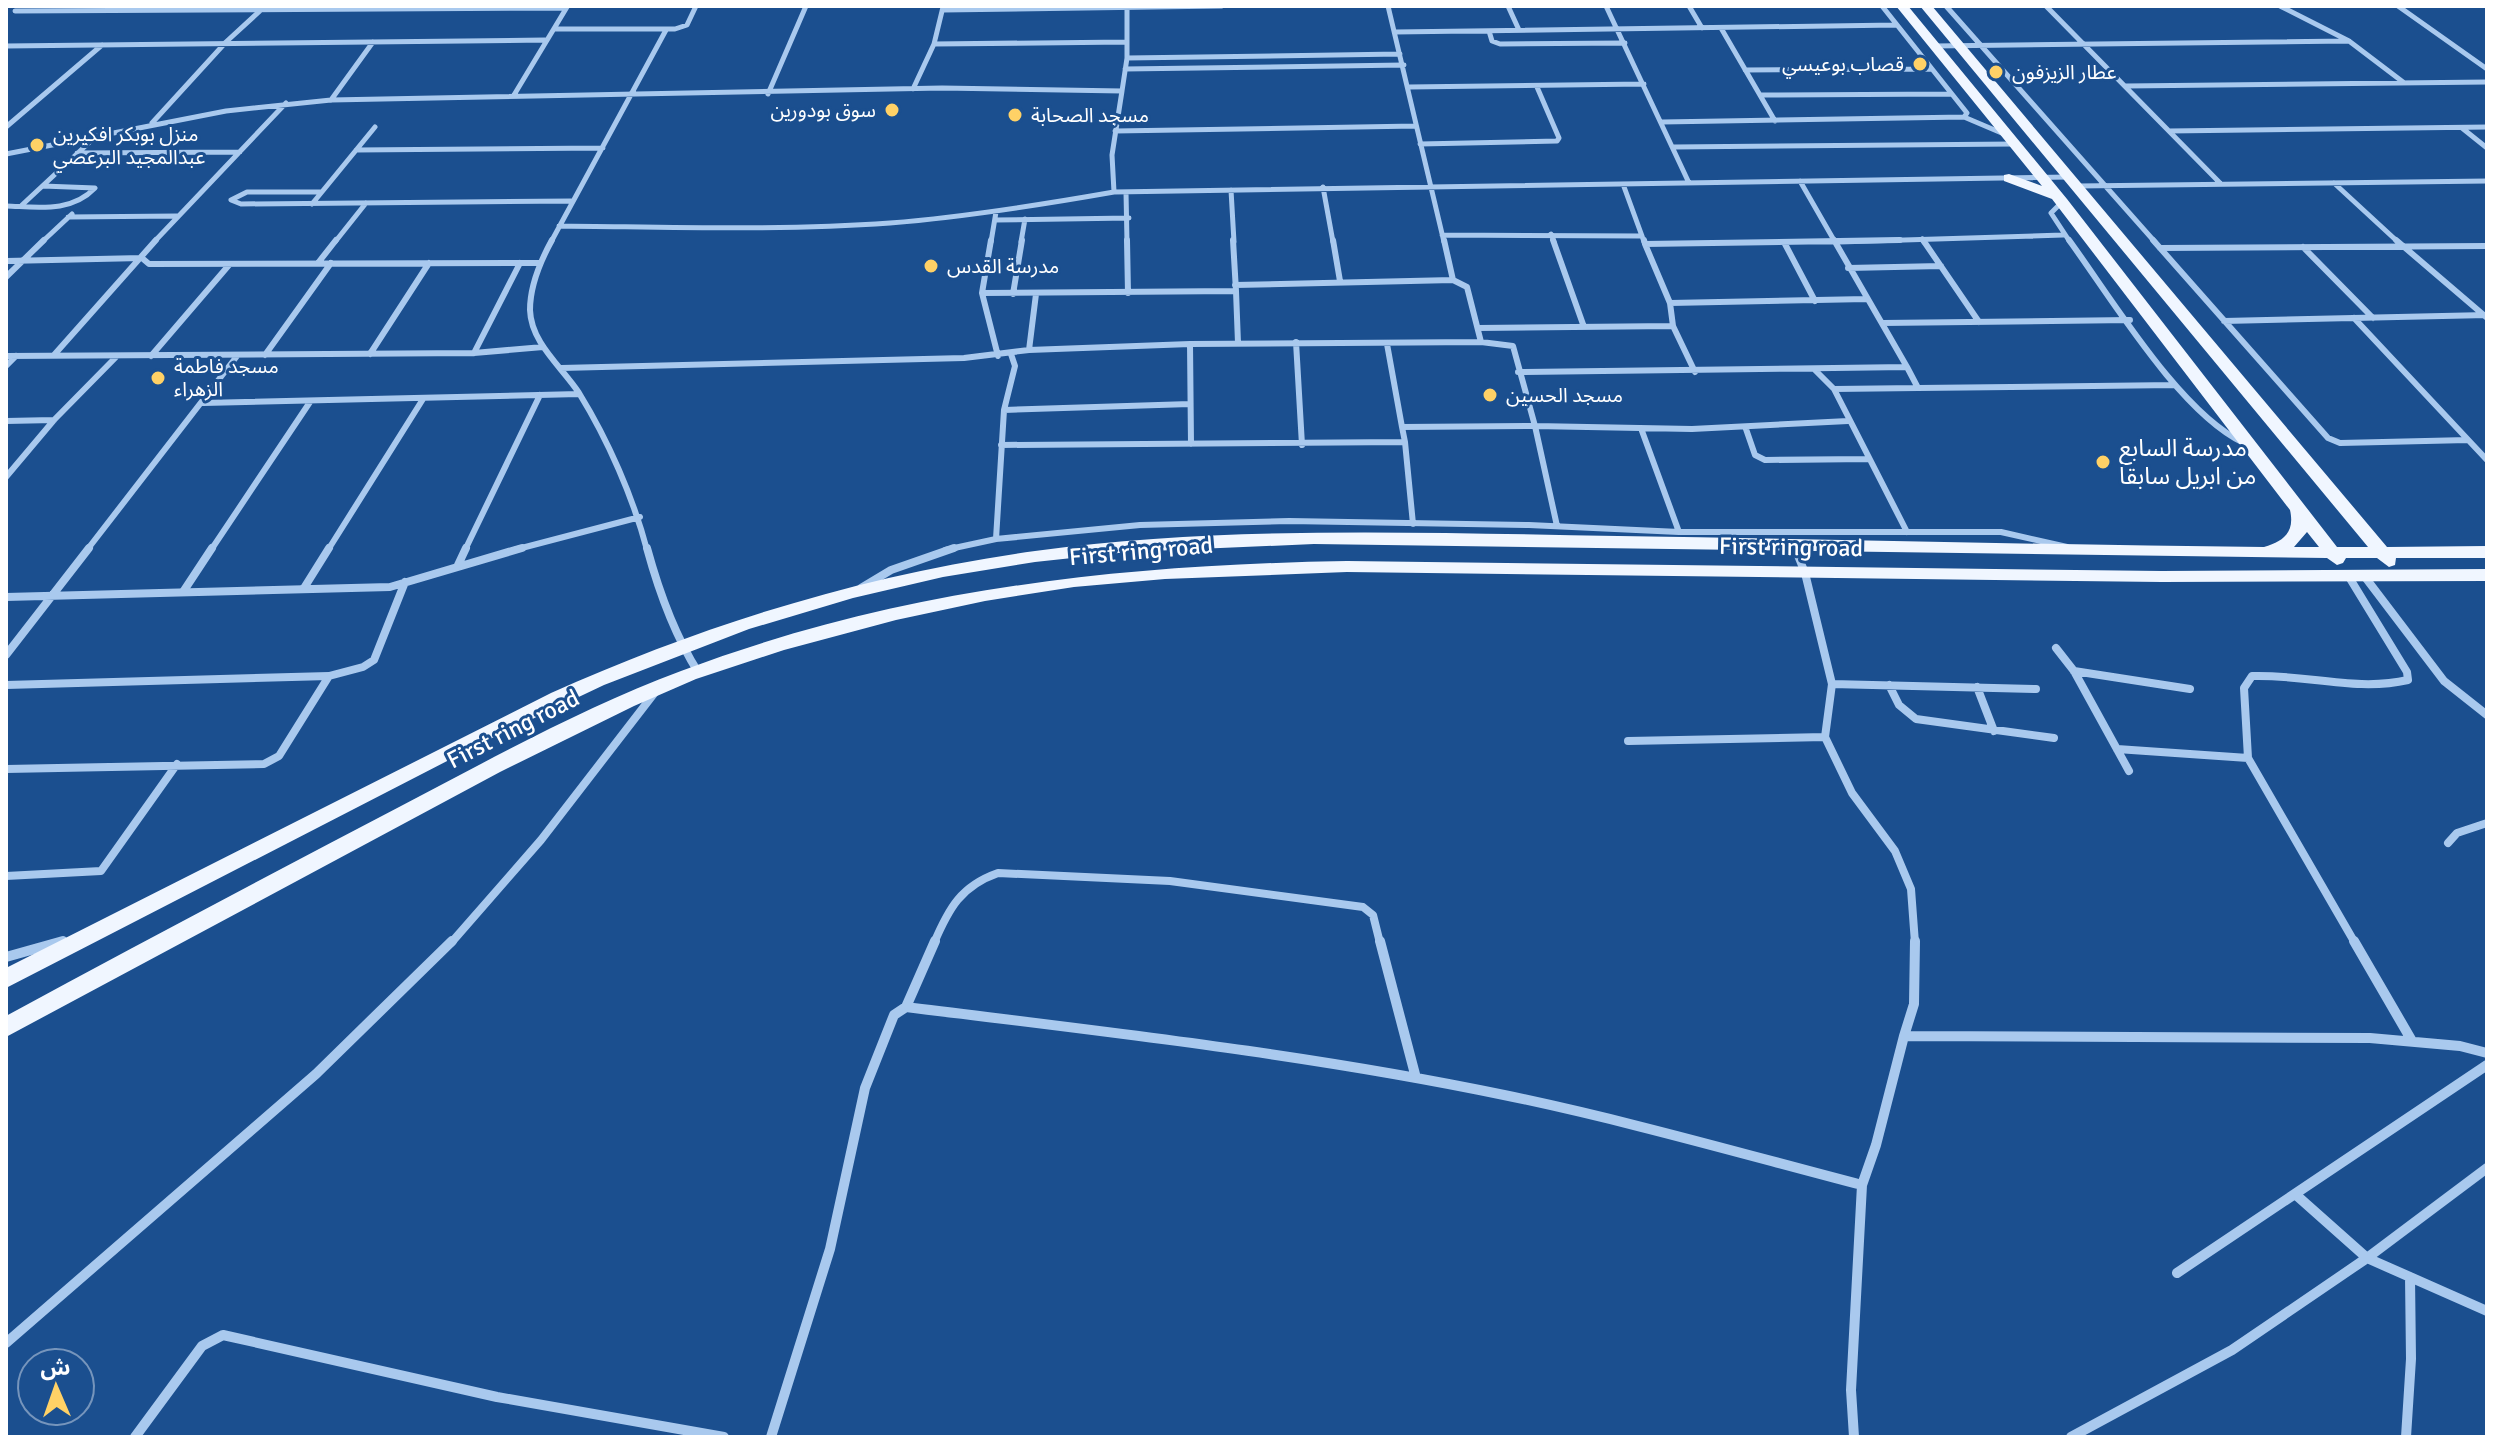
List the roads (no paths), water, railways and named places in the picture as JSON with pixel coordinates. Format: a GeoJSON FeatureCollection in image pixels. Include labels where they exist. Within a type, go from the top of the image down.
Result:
{"type":"FeatureCollection","features":[{"type":"Feature","properties":{"kind":"main road"},"geometry":{"type":"LineString","coordinates":[[1902,6],[2060,199],[2333,553],[2357,577]]}},
{"type":"Feature","properties":{"kind":"main road"},"geometry":{"type":"LineString","coordinates":[[1926,6],[2402,576]]}},
{"type":"Feature","properties":{"kind":"main road"},"geometry":{"type":"LineString","coordinates":[[2015,145],[2019,169],[2009,178],[2060,199]]}},
{"type":"Feature","properties":{"kind":"main road"},"geometry":{"type":"LineString","coordinates":[[2265,553],[2285,546],[2298,535],[2302,519],[2295,502]]}},
{"type":"Feature","properties":{"kind":"main road","name":"First ring road"},"geometry":{"type":"LineString","coordinates":[[6,979],[451,751],[681,645],[854,592],[982,564],[1064,551],[1187,540],[1793,544],[2087,552],[2487,552]]}},
{"type":"Feature","properties":{"kind":"main road"},"geometry":{"type":"LineString","coordinates":[[1362,540],[1363,569]]}},
{"type":"Feature","properties":{"kind":"main road"},"geometry":{"type":"LineString","coordinates":[[2044,550],[2059,576]]}},
{"type":"Feature","properties":{"kind":"main road"},"geometry":{"type":"LineString","coordinates":[[1064,551],[1073,582]]}},
{"type":"Feature","properties":{"kind":"main road","name":"First ring road"},"geometry":{"type":"LineString","coordinates":[[6,1027],[537,744],[659,687],[698,672],[902,612],[1073,582],[1197,571],[1363,569],[2059,576],[2487,575]]}},
{"type":"Feature","properties":{"kind":"street"},"geometry":{"type":"LineString","coordinates":[[6,18],[21,6]]}},
{"type":"Feature","properties":{"kind":"street"},"geometry":{"type":"LineString","coordinates":[[555,29],[666,30],[687,25],[696,6]]}},
{"type":"Feature","properties":{"kind":"street"},"geometry":{"type":"LineString","coordinates":[[768,94],[806,6]]}},
{"type":"Feature","properties":{"kind":"street"},"geometry":{"type":"LineString","coordinates":[[913,89],[934,44],[943,8],[1222,6]]}},
{"type":"Feature","properties":{"kind":"street"},"geometry":{"type":"LineString","coordinates":[[1388,6],[1453,280]]}},
{"type":"Feature","properties":{"kind":"street"},"geometry":{"type":"LineString","coordinates":[[1508,6],[1519,30]]}},
{"type":"Feature","properties":{"kind":"street"},"geometry":{"type":"LineString","coordinates":[[1606,6],[1689,183]]}},
{"type":"Feature","properties":{"kind":"street"},"geometry":{"type":"LineString","coordinates":[[1689,6],[1702,28]]}},
{"type":"Feature","properties":{"kind":"street"},"geometry":{"type":"LineString","coordinates":[[1882,6],[1967,113],[1964,117]]}},
{"type":"Feature","properties":{"kind":"street"},"geometry":{"type":"LineString","coordinates":[[1946,6],[2331,441],[2468,440]]}},
{"type":"Feature","properties":{"kind":"street"},"geometry":{"type":"LineString","coordinates":[[2046,6],[2220,183]]}},
{"type":"Feature","properties":{"kind":"street"},"geometry":{"type":"LineString","coordinates":[[2280,6],[2349,41],[2404,83]]}},
{"type":"Feature","properties":{"kind":"street"},"geometry":{"type":"LineString","coordinates":[[2398,6],[2487,69]]}},
{"type":"Feature","properties":{"kind":"street"},"geometry":{"type":"LineString","coordinates":[[15,11],[567,7],[514,95]]}},
{"type":"Feature","properties":{"kind":"street"},"geometry":{"type":"LineString","coordinates":[[1114,192],[1115,131],[1127,58],[1127,7]]}},
{"type":"Feature","properties":{"kind":"street"},"geometry":{"type":"LineString","coordinates":[[151,124],[226,42],[264,8]]}},
{"type":"Feature","properties":{"kind":"street"},"geometry":{"type":"LineString","coordinates":[[1395,32],[1896,25]]}},
{"type":"Feature","properties":{"kind":"street"},"geometry":{"type":"LineString","coordinates":[[1721,28],[1775,121]]}},
{"type":"Feature","properties":{"kind":"street"},"geometry":{"type":"LineString","coordinates":[[666,30],[540,263],[530,309],[534,329],[543,347],[579,394],[640,517],[657,584],[681,645],[698,672]]}},
{"type":"Feature","properties":{"kind":"street"},"geometry":{"type":"LineString","coordinates":[[1489,31],[1492,41],[1504,44],[1625,43]]}},
{"type":"Feature","properties":{"kind":"street"},"geometry":{"type":"LineString","coordinates":[[6,46],[545,40]]}},
{"type":"Feature","properties":{"kind":"street"},"geometry":{"type":"LineString","coordinates":[[1934,46],[2349,41]]}},
{"type":"Feature","properties":{"kind":"street"},"geometry":{"type":"LineString","coordinates":[[331,100],[373,42]]}},
{"type":"Feature","properties":{"kind":"street"},"geometry":{"type":"LineString","coordinates":[[934,44],[1126,42]]}},
{"type":"Feature","properties":{"kind":"street"},"geometry":{"type":"LineString","coordinates":[[6,127],[103,45]]}},
{"type":"Feature","properties":{"kind":"street"},"geometry":{"type":"LineString","coordinates":[[1127,58],[1400,54]]}},
{"type":"Feature","properties":{"kind":"street"},"geometry":{"type":"LineString","coordinates":[[1125,69],[1404,65]]}},
{"type":"Feature","properties":{"kind":"street"},"geometry":{"type":"LineString","coordinates":[[1745,70],[1931,69]]}},
{"type":"Feature","properties":{"kind":"street"},"geometry":{"type":"LineString","coordinates":[[2126,86],[2487,82]]}},
{"type":"Feature","properties":{"kind":"street"},"geometry":{"type":"LineString","coordinates":[[1409,87],[1644,84]]}},
{"type":"Feature","properties":{"kind":"street"},"geometry":{"type":"LineString","coordinates":[[1420,144],[1557,141],[1559,138],[1537,87]]}},
{"type":"Feature","properties":{"kind":"street"},"geometry":{"type":"LineString","coordinates":[[6,154],[151,124],[286,103],[331,100],[633,92],[768,94],[913,89],[1122,91]]}},
{"type":"Feature","properties":{"kind":"street"},"geometry":{"type":"LineString","coordinates":[[1760,95],[1951,94]]}},
{"type":"Feature","properties":{"kind":"street"},"geometry":{"type":"LineString","coordinates":[[54,355],[177,216],[286,103]]}},
{"type":"Feature","properties":{"kind":"street"},"geometry":{"type":"LineString","coordinates":[[1662,122],[1964,117],[2015,145]]}},
{"type":"Feature","properties":{"kind":"street"},"geometry":{"type":"LineString","coordinates":[[1115,131],[1416,126]]}},
{"type":"Feature","properties":{"kind":"street"},"geometry":{"type":"LineString","coordinates":[[312,204],[375,127]]}},
{"type":"Feature","properties":{"kind":"street"},"geometry":{"type":"LineString","coordinates":[[2169,131],[2487,127]]}},
{"type":"Feature","properties":{"kind":"street"},"geometry":{"type":"LineString","coordinates":[[2461,128],[2487,148]]}},
{"type":"Feature","properties":{"kind":"street"},"geometry":{"type":"LineString","coordinates":[[22,206],[94,137]]}},
{"type":"Feature","properties":{"kind":"street"},"geometry":{"type":"LineString","coordinates":[[1674,147],[2015,145]]}},
{"type":"Feature","properties":{"kind":"street"},"geometry":{"type":"LineString","coordinates":[[356,150],[603,148]]}},
{"type":"Feature","properties":{"kind":"street"},"geometry":{"type":"LineString","coordinates":[[77,153],[240,152]]}},
{"type":"Feature","properties":{"kind":"street"},"geometry":{"type":"LineString","coordinates":[[559,226],[847,225],[995,216],[1114,192],[1323,187],[2009,178],[2042,178],[2103,185],[2487,181]]}},
{"type":"Feature","properties":{"kind":"street"},"geometry":{"type":"LineString","coordinates":[[1800,181],[1918,388]]}},
{"type":"Feature","properties":{"kind":"street"},"geometry":{"type":"LineString","coordinates":[[2334,182],[2404,248],[2486,316]]}},
{"type":"Feature","properties":{"kind":"street"},"geometry":{"type":"LineString","coordinates":[[1623,184],[1670,303],[1673,326],[1695,372]]}},
{"type":"Feature","properties":{"kind":"street"},"geometry":{"type":"LineString","coordinates":[[6,206],[70,206],[84,201],[94,187],[43,186]]}},
{"type":"Feature","properties":{"kind":"street"},"geometry":{"type":"LineString","coordinates":[[1323,187],[1340,281]]}},
{"type":"Feature","properties":{"kind":"street"},"geometry":{"type":"LineString","coordinates":[[1231,190],[1238,343]]}},
{"type":"Feature","properties":{"kind":"street"},"geometry":{"type":"LineString","coordinates":[[321,192],[247,192],[231,200],[241,204],[571,201]]}},
{"type":"Feature","properties":{"kind":"street"},"geometry":{"type":"LineString","coordinates":[[1126,192],[1129,218],[1128,293]]}},
{"type":"Feature","properties":{"kind":"street"},"geometry":{"type":"LineString","coordinates":[[2060,199],[2051,213],[2063,235],[2130,320],[2175,385],[2223,433],[2251,446]]}},
{"type":"Feature","properties":{"kind":"street"},"geometry":{"type":"LineString","coordinates":[[318,263],[366,203]]}},
{"type":"Feature","properties":{"kind":"street"},"geometry":{"type":"LineString","coordinates":[[6,277],[74,211],[70,206]]}},
{"type":"Feature","properties":{"kind":"street"},"geometry":{"type":"LineString","coordinates":[[68,217],[177,216]]}},
{"type":"Feature","properties":{"kind":"street"},"geometry":{"type":"LineString","coordinates":[[995,216],[1025,219],[1129,218]]}},
{"type":"Feature","properties":{"kind":"street"},"geometry":{"type":"LineString","coordinates":[[995,216],[982,293],[998,356]]}},
{"type":"Feature","properties":{"kind":"street"},"geometry":{"type":"LineString","coordinates":[[1013,294],[1025,219]]}},
{"type":"Feature","properties":{"kind":"street"},"geometry":{"type":"LineString","coordinates":[[1551,234],[1584,327]]}},
{"type":"Feature","properties":{"kind":"street"},"geometry":{"type":"LineString","coordinates":[[1442,235],[1642,236]]}},
{"type":"Feature","properties":{"kind":"street"},"geometry":{"type":"LineString","coordinates":[[1645,244],[1785,244],[2063,235]]}},
{"type":"Feature","properties":{"kind":"street"},"geometry":{"type":"LineString","coordinates":[[1922,239],[1979,322]]}},
{"type":"Feature","properties":{"kind":"street"},"geometry":{"type":"LineString","coordinates":[[1785,244],[1815,301]]}},
{"type":"Feature","properties":{"kind":"street"},"geometry":{"type":"LineString","coordinates":[[2160,248],[2487,246]]}},
{"type":"Feature","properties":{"kind":"street"},"geometry":{"type":"LineString","coordinates":[[2303,247],[2373,318]]}},
{"type":"Feature","properties":{"kind":"street"},"geometry":{"type":"LineString","coordinates":[[6,261],[142,258]]}},
{"type":"Feature","properties":{"kind":"street"},"geometry":{"type":"LineString","coordinates":[[142,258],[149,264],[540,263]]}},
{"type":"Feature","properties":{"kind":"street"},"geometry":{"type":"LineString","coordinates":[[265,355],[331,263]]}},
{"type":"Feature","properties":{"kind":"street"},"geometry":{"type":"LineString","coordinates":[[370,354],[429,263]]}},
{"type":"Feature","properties":{"kind":"street"},"geometry":{"type":"LineString","coordinates":[[474,353],[520,263]]}},
{"type":"Feature","properties":{"kind":"street"},"geometry":{"type":"LineString","coordinates":[[151,356],[229,265]]}},
{"type":"Feature","properties":{"kind":"street"},"geometry":{"type":"LineString","coordinates":[[1848,268],[1941,266]]}},
{"type":"Feature","properties":{"kind":"street"},"geometry":{"type":"LineString","coordinates":[[982,293],[1128,293],[1340,281],[1453,280],[1467,287],[1481,342]]}},
{"type":"Feature","properties":{"kind":"street"},"geometry":{"type":"LineString","coordinates":[[1029,350],[1036,294]]}},
{"type":"Feature","properties":{"kind":"street"},"geometry":{"type":"LineString","coordinates":[[1670,303],[1867,299]]}},
{"type":"Feature","properties":{"kind":"street"},"geometry":{"type":"LineString","coordinates":[[2224,321],[2486,316]]}},
{"type":"Feature","properties":{"kind":"street"},"geometry":{"type":"LineString","coordinates":[[2354,318],[2487,460]]}},
{"type":"Feature","properties":{"kind":"street"},"geometry":{"type":"LineString","coordinates":[[1882,323],[2130,320]]}},
{"type":"Feature","properties":{"kind":"street"},"geometry":{"type":"LineString","coordinates":[[1478,328],[1673,326]]}},
{"type":"Feature","properties":{"kind":"street"},"geometry":{"type":"LineString","coordinates":[[1296,342],[1302,445]]}},
{"type":"Feature","properties":{"kind":"street"},"geometry":{"type":"LineString","coordinates":[[561,368],[998,356],[1029,350],[1190,344],[1481,342],[1513,346],[1557,526]]}},
{"type":"Feature","properties":{"kind":"street"},"geometry":{"type":"LineString","coordinates":[[1190,344],[1191,444]]}},
{"type":"Feature","properties":{"kind":"street"},"geometry":{"type":"LineString","coordinates":[[1387,344],[1405,442],[1413,524]]}},
{"type":"Feature","properties":{"kind":"street"},"geometry":{"type":"LineString","coordinates":[[6,356],[474,353],[543,347]]}},
{"type":"Feature","properties":{"kind":"street"},"geometry":{"type":"LineString","coordinates":[[996,539],[1004,410],[1015,366],[1011,354]]}},
{"type":"Feature","properties":{"kind":"street"},"geometry":{"type":"LineString","coordinates":[[6,366],[16,356]]}},
{"type":"Feature","properties":{"kind":"street"},"geometry":{"type":"LineString","coordinates":[[6,477],[54,420],[117,356]]}},
{"type":"Feature","properties":{"kind":"street"},"geometry":{"type":"LineString","coordinates":[[6,655],[237,356]]}},
{"type":"Feature","properties":{"kind":"street"},"geometry":{"type":"LineString","coordinates":[[1518,372],[1907,367]]}},
{"type":"Feature","properties":{"kind":"street"},"geometry":{"type":"LineString","coordinates":[[1814,370],[1834,389],[1907,532]]}},
{"type":"Feature","properties":{"kind":"street"},"geometry":{"type":"LineString","coordinates":[[1834,389],[2175,385]]}},
{"type":"Feature","properties":{"kind":"street"},"geometry":{"type":"LineString","coordinates":[[203,403],[579,394]]}},
{"type":"Feature","properties":{"kind":"street"},"geometry":{"type":"LineString","coordinates":[[458,565],[540,395]]}},
{"type":"Feature","properties":{"kind":"street"},"geometry":{"type":"LineString","coordinates":[[304,588],[423,399]]}},
{"type":"Feature","properties":{"kind":"street"},"geometry":{"type":"LineString","coordinates":[[183,592],[310,402]]}},
{"type":"Feature","properties":{"kind":"street"},"geometry":{"type":"LineString","coordinates":[[1004,410],[1190,404]]}},
{"type":"Feature","properties":{"kind":"street"},"geometry":{"type":"LineString","coordinates":[[6,421],[54,420]]}},
{"type":"Feature","properties":{"kind":"street"},"geometry":{"type":"LineString","coordinates":[[1402,427],[1535,426],[1642,431],[1746,429],[1848,421]]}},
{"type":"Feature","properties":{"kind":"street"},"geometry":{"type":"LineString","coordinates":[[1746,429],[1755,455],[1765,460],[1869,459]]}},
{"type":"Feature","properties":{"kind":"street"},"geometry":{"type":"LineString","coordinates":[[1642,431],[1679,532]]}},
{"type":"Feature","properties":{"kind":"street"},"geometry":{"type":"LineString","coordinates":[[1001,445],[1405,442]]}},
{"type":"Feature","properties":{"kind":"street"},"geometry":{"type":"LineString","coordinates":[[6,597],[390,587],[458,565],[640,517]]}},
{"type":"Feature","properties":{"kind":"street"},"geometry":{"type":"LineString","coordinates":[[854,592],[891,570],[936,552],[996,539],[1140,525],[1289,521],[1557,526],[1679,532],[2001,532],[2087,552]]}},
{"type":"Feature","properties":{"kind":"street"},"geometry":{"type":"LineString","coordinates":[[1793,544],[1805,573],[1832,684],[1825,737],[1852,793],[1895,851],[1911,889],[1915,939],[1914,1004],[1862,1185],[1851,1390],[1854,1437]]}},
{"type":"Feature","properties":{"kind":"street"},"geometry":{"type":"LineString","coordinates":[[2357,577],[2444,681],[2487,715]]}},
{"type":"Feature","properties":{"kind":"street"},"geometry":{"type":"LineString","coordinates":[[2357,577],[2407,672],[2408,680],[2395,684],[2318,680],[2275,673],[2252,676],[2244,688],[2248,758],[2412,1041]]}},
{"type":"Feature","properties":{"kind":"street"},"geometry":{"type":"LineString","coordinates":[[6,685],[329,676],[363,667],[374,660],[405,582]]}},
{"type":"Feature","properties":{"kind":"street"},"geometry":{"type":"LineString","coordinates":[[2056,648],[2074,671],[2129,771]]}},
{"type":"Feature","properties":{"kind":"street"},"geometry":{"type":"LineString","coordinates":[[2074,671],[2190,689]]}},
{"type":"Feature","properties":{"kind":"street"},"geometry":{"type":"LineString","coordinates":[[6,769],[264,764],[279,756],[329,676]]}},
{"type":"Feature","properties":{"kind":"street"},"geometry":{"type":"LineString","coordinates":[[1832,684],[2036,689]]}},
{"type":"Feature","properties":{"kind":"street"},"geometry":{"type":"LineString","coordinates":[[1889,685],[1899,705],[1916,719],[2054,738]]}},
{"type":"Feature","properties":{"kind":"street"},"geometry":{"type":"LineString","coordinates":[[6,1343],[299,1089],[416,980],[576,801],[659,687]]}},
{"type":"Feature","properties":{"kind":"street"},"geometry":{"type":"LineString","coordinates":[[1977,687],[1994,731]]}},
{"type":"Feature","properties":{"kind":"street"},"geometry":{"type":"LineString","coordinates":[[1628,741],[1825,737]]}},
{"type":"Feature","properties":{"kind":"street"},"geometry":{"type":"LineString","coordinates":[[2117,749],[2248,758]]}},
{"type":"Feature","properties":{"kind":"street"},"geometry":{"type":"LineString","coordinates":[[6,876],[101,871],[177,764]]}},
{"type":"Feature","properties":{"kind":"street"},"geometry":{"type":"LineString","coordinates":[[2448,843],[2457,833],[2487,823]]}},
{"type":"Feature","properties":{"kind":"street"},"geometry":{"type":"LineString","coordinates":[[771,1437],[830,1249],[865,1088],[894,1015],[906,1007],[937,936],[961,893],[979,880],[998,873],[1170,881],[1363,907],[1373,915],[1416,1078]]}},
{"type":"Feature","properties":{"kind":"street"},"geometry":{"type":"LineString","coordinates":[[6,957],[103,930]]}},
{"type":"Feature","properties":{"kind":"street"},"geometry":{"type":"LineString","coordinates":[[906,1007],[1146,1037],[1416,1078],[1507,1095],[1862,1185]]}},
{"type":"Feature","properties":{"kind":"street"},"geometry":{"type":"LineString","coordinates":[[1904,1036],[2370,1038],[2460,1046],[2487,1053]]}},
{"type":"Feature","properties":{"kind":"street"},"geometry":{"type":"LineString","coordinates":[[2177,1273],[2487,1065]]}},
{"type":"Feature","properties":{"kind":"street"},"geometry":{"type":"LineString","coordinates":[[2071,1437],[2089,1434],[2232,1350],[2367,1258],[2487,1168]]}},
{"type":"Feature","properties":{"kind":"street"},"geometry":{"type":"LineString","coordinates":[[2295,1194],[2367,1258],[2487,1311]]}},
{"type":"Feature","properties":{"kind":"street"},"geometry":{"type":"LineString","coordinates":[[2406,1437],[2411,1359],[2410,1277]]}},
{"type":"Feature","properties":{"kind":"street"},"geometry":{"type":"LineString","coordinates":[[135,1437],[202,1346],[223,1335],[497,1397],[724,1437]]}},
{"type":"Feature","properties":{"kind":"place","name":"قصاب بوعيسي"},"geometry":{"type":"Point","coordinates":[1920,64]}},
{"type":"Feature","properties":{"kind":"place","name":"عطار الزيزفون"},"geometry":{"type":"Point","coordinates":[1996,72]}},
{"type":"Feature","properties":{"kind":"place","name":"سوق بودورين"},"geometry":{"type":"Point","coordinates":[892,110]}},
{"type":"Feature","properties":{"kind":"place","name":"مسجد الصحابة"},"geometry":{"type":"Point","coordinates":[1015,115]}},
{"type":"Feature","properties":{"kind":"place","name":"منزل بوبكر افكيرين عبدالمجيد البرعصي"},"geometry":{"type":"Point","coordinates":[37,145]}},
{"type":"Feature","properties":{"kind":"place","name":"مدرسة القدس"},"geometry":{"type":"Point","coordinates":[931,266]}},
{"type":"Feature","properties":{"kind":"place","name":"مسجد فاطمة الزهراء"},"geometry":{"type":"Point","coordinates":[158,378]}},
{"type":"Feature","properties":{"kind":"place","name":"مسجد الحسين"},"geometry":{"type":"Point","coordinates":[1490,395]}},
{"type":"Feature","properties":{"kind":"place","name":"مدرسة السابع من ابريل سابقا"},"geometry":{"type":"Point","coordinates":[2103,462]}}]}
